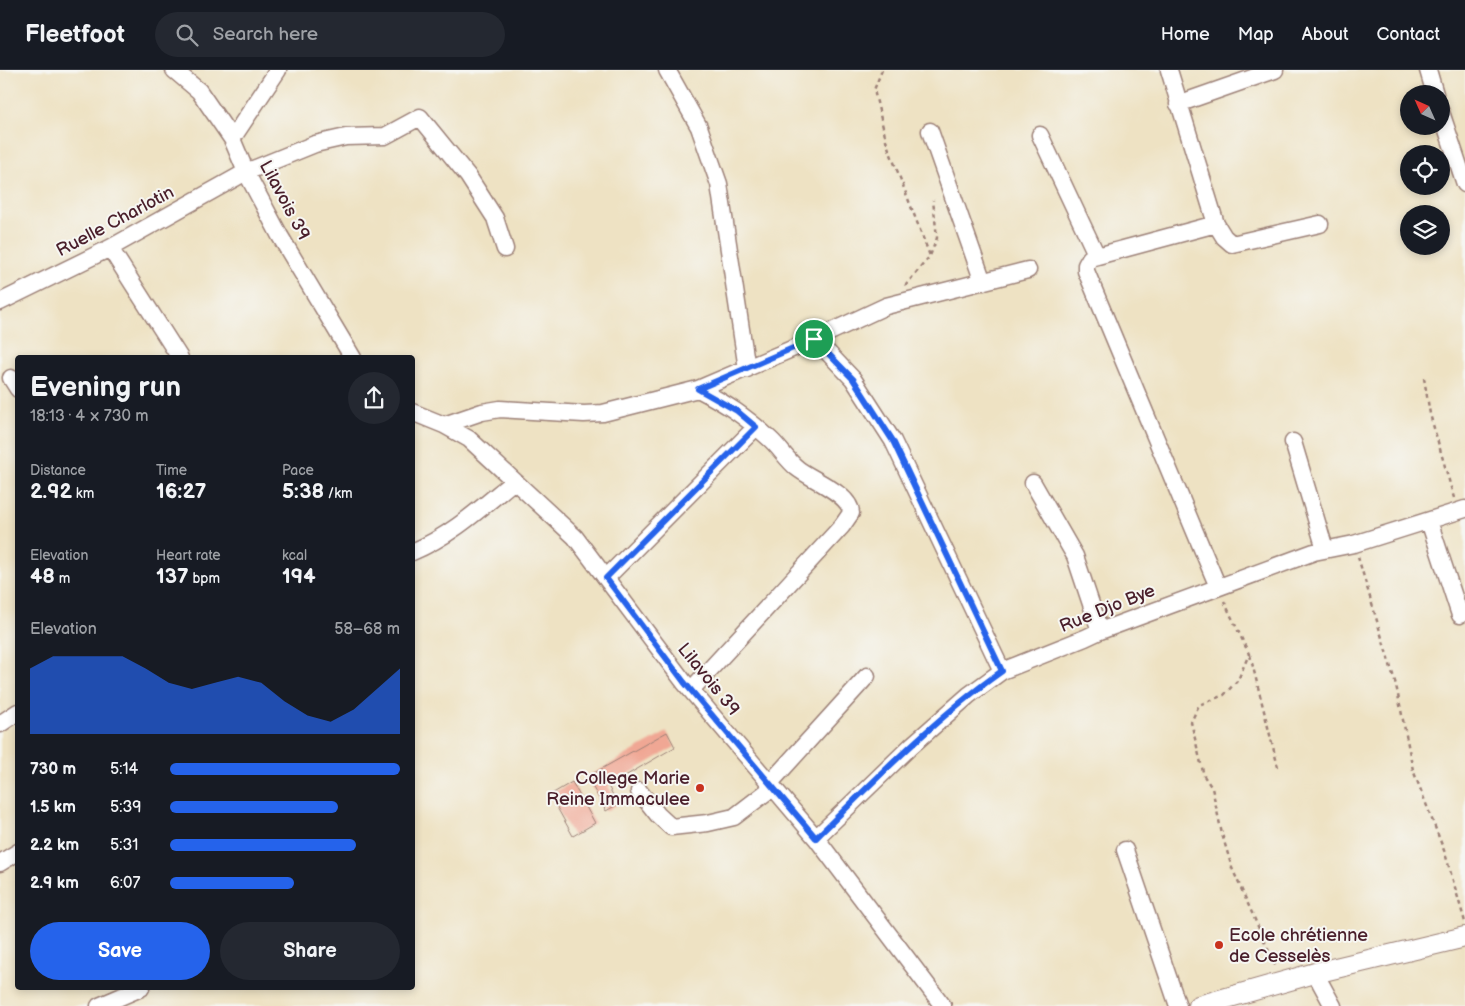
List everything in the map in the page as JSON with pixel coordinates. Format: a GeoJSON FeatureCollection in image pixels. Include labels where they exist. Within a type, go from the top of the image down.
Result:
{"type":"FeatureCollection","features":[{"type":"Feature","properties":{"kind":"main road"},"geometry":{"type":"LineString","coordinates":[[1198,1006],[1315,973],[1465,937]]}},
{"type":"Feature","properties":{"kind":"street","name":"Lilavois 39"},"geometry":{"type":"LineString","coordinates":[[174,70],[199,90],[232,139],[246,172],[280,236],[351,355]]}},
{"type":"Feature","properties":{"kind":"street"},"geometry":{"type":"LineString","coordinates":[[232,139],[278,70]]}},
{"type":"Feature","properties":{"kind":"street"},"geometry":{"type":"LineString","coordinates":[[667,70],[698,127],[720,184],[747,369]]}},
{"type":"Feature","properties":{"kind":"street"},"geometry":{"type":"LineString","coordinates":[[1169,70],[1216,224],[1224,237],[1232,244],[1320,224]]}},
{"type":"Feature","properties":{"kind":"street"},"geometry":{"type":"LineString","coordinates":[[1178,104],[1275,70]]}},
{"type":"Feature","properties":{"kind":"street"},"geometry":{"type":"LineString","coordinates":[[1428,70],[1432,85]]}},
{"type":"Feature","properties":{"kind":"street","name":"Ruelle Charlotin"},"geometry":{"type":"LineString","coordinates":[[0,302],[110,248],[246,172],[315,144],[346,137],[385,136],[420,117],[468,176],[495,218],[505,249]]}},
{"type":"Feature","properties":{"kind":"street"},"geometry":{"type":"LineString","coordinates":[[930,132],[983,282]]}},
{"type":"Feature","properties":{"kind":"street"},"geometry":{"type":"LineString","coordinates":[[1040,135],[1096,256]]}},
{"type":"Feature","properties":{"kind":"street"},"geometry":{"type":"LineString","coordinates":[[1449,135],[1465,184]]}},
{"type":"Feature","properties":{"kind":"street"},"geometry":{"type":"LineString","coordinates":[[1216,224],[1096,256],[1088,260],[1086,271],[1218,587]]}},
{"type":"Feature","properties":{"kind":"street"},"geometry":{"type":"LineString","coordinates":[[110,248],[178,355]]}},
{"type":"Feature","properties":{"kind":"street"},"geometry":{"type":"LineString","coordinates":[[444,425],[482,412],[500,409],[584,414],[603,412],[698,389],[886,306],[1028,270]]}},
{"type":"Feature","properties":{"kind":"street"},"geometry":{"type":"LineString","coordinates":[[814,339],[853,379],[893,441],[1002,671]]}},
{"type":"Feature","properties":{"kind":"street"},"geometry":{"type":"LineString","coordinates":[[691,690],[842,526],[851,513],[850,505],[842,497],[832,489],[807,476],[793,465],[779,448],[737,411],[698,389]]}},
{"type":"Feature","properties":{"kind":"street","name":"Lilavois 39"},"geometry":{"type":"LineString","coordinates":[[415,413],[444,425],[469,439],[575,537],[691,690],[816,838],[944,1006]]}},
{"type":"Feature","properties":{"kind":"street"},"geometry":{"type":"LineString","coordinates":[[606,578],[756,427]]}},
{"type":"Feature","properties":{"kind":"street"},"geometry":{"type":"LineString","coordinates":[[1292,442],[1325,549]]}},
{"type":"Feature","properties":{"kind":"street"},"geometry":{"type":"LineString","coordinates":[[415,551],[427,546],[455,528],[514,481]]}},
{"type":"Feature","properties":{"kind":"street"},"geometry":{"type":"LineString","coordinates":[[1033,484],[1075,556],[1100,631]]}},
{"type":"Feature","properties":{"kind":"street","name":"Rue Djo Bye"},"geometry":{"type":"LineString","coordinates":[[816,838],[911,746],[968,695],[1002,671],[1100,631],[1314,552],[1354,544],[1461,510]]}},
{"type":"Feature","properties":{"kind":"street"},"geometry":{"type":"LineString","coordinates":[[1429,521],[1460,615]]}},
{"type":"Feature","properties":{"kind":"street"},"geometry":{"type":"LineString","coordinates":[[639,791],[658,815],[671,827],[708,823],[734,817],[772,785],[867,676]]}},
{"type":"Feature","properties":{"kind":"street"},"geometry":{"type":"LineString","coordinates":[[0,724],[15,714]]}},
{"type":"Feature","properties":{"kind":"street"},"geometry":{"type":"LineString","coordinates":[[1125,850],[1178,1006]]}},
{"type":"Feature","properties":{"kind":"street"},"geometry":{"type":"LineString","coordinates":[[0,863],[15,854]]}},
{"type":"Feature","properties":{"kind":"street"},"geometry":{"type":"LineString","coordinates":[[1315,973],[1333,1006]]}},
{"type":"Feature","properties":{"kind":"street"},"geometry":{"type":"LineString","coordinates":[[99,1006],[136,990]]}},
{"type":"Feature","properties":{"kind":"path"},"geometry":{"type":"LineString","coordinates":[[882,70],[874,90],[887,144],[930,256]]}},
{"type":"Feature","properties":{"kind":"path"},"geometry":{"type":"LineString","coordinates":[[886,306],[900,293],[930,256],[937,238],[933,200]]}},
{"type":"Feature","properties":{"kind":"path"},"geometry":{"type":"LineString","coordinates":[[1424,378],[1430,414],[1461,510]]}},
{"type":"Feature","properties":{"kind":"path"},"geometry":{"type":"LineString","coordinates":[[1354,544],[1396,685],[1413,770],[1445,853],[1465,922]]}},
{"type":"Feature","properties":{"kind":"path"},"geometry":{"type":"LineString","coordinates":[[1218,587],[1249,654],[1278,767]]}},
{"type":"Feature","properties":{"kind":"path"},"geometry":{"type":"LineString","coordinates":[[1249,654],[1238,680],[1224,695],[1199,704],[1191,722],[1204,776],[1212,788],[1232,868],[1283,982]]}},
{"type":"Feature","properties":{"kind":"building"},"geometry":{"type":"Polygon","coordinates":[[[667,732],[675,747],[608,786],[618,804],[606,811],[587,777],[667,732]]]}},
{"type":"Feature","properties":{"kind":"building"},"geometry":{"type":"Polygon","coordinates":[[[572,782],[595,823],[573,836],[550,795],[572,782]]]}},
{"type":"Feature","properties":{"kind":"place","name":"College Marie Reine Immaculee"},"geometry":{"type":"Point","coordinates":[700,788]}},
{"type":"Feature","properties":{"kind":"place","name":"Ecole chrétienne de Cesselès"},"geometry":{"type":"Point","coordinates":[1219,945]}},
{"type":"Feature","properties":{"kind":"route"},"geometry":{"type":"LineString","coordinates":[[814,339],[853,379],[893,441],[1002,671],[968,695],[911,746],[816,838],[684,682],[606,578],[756,427],[737,411],[698,389],[814,339]]}}]}
